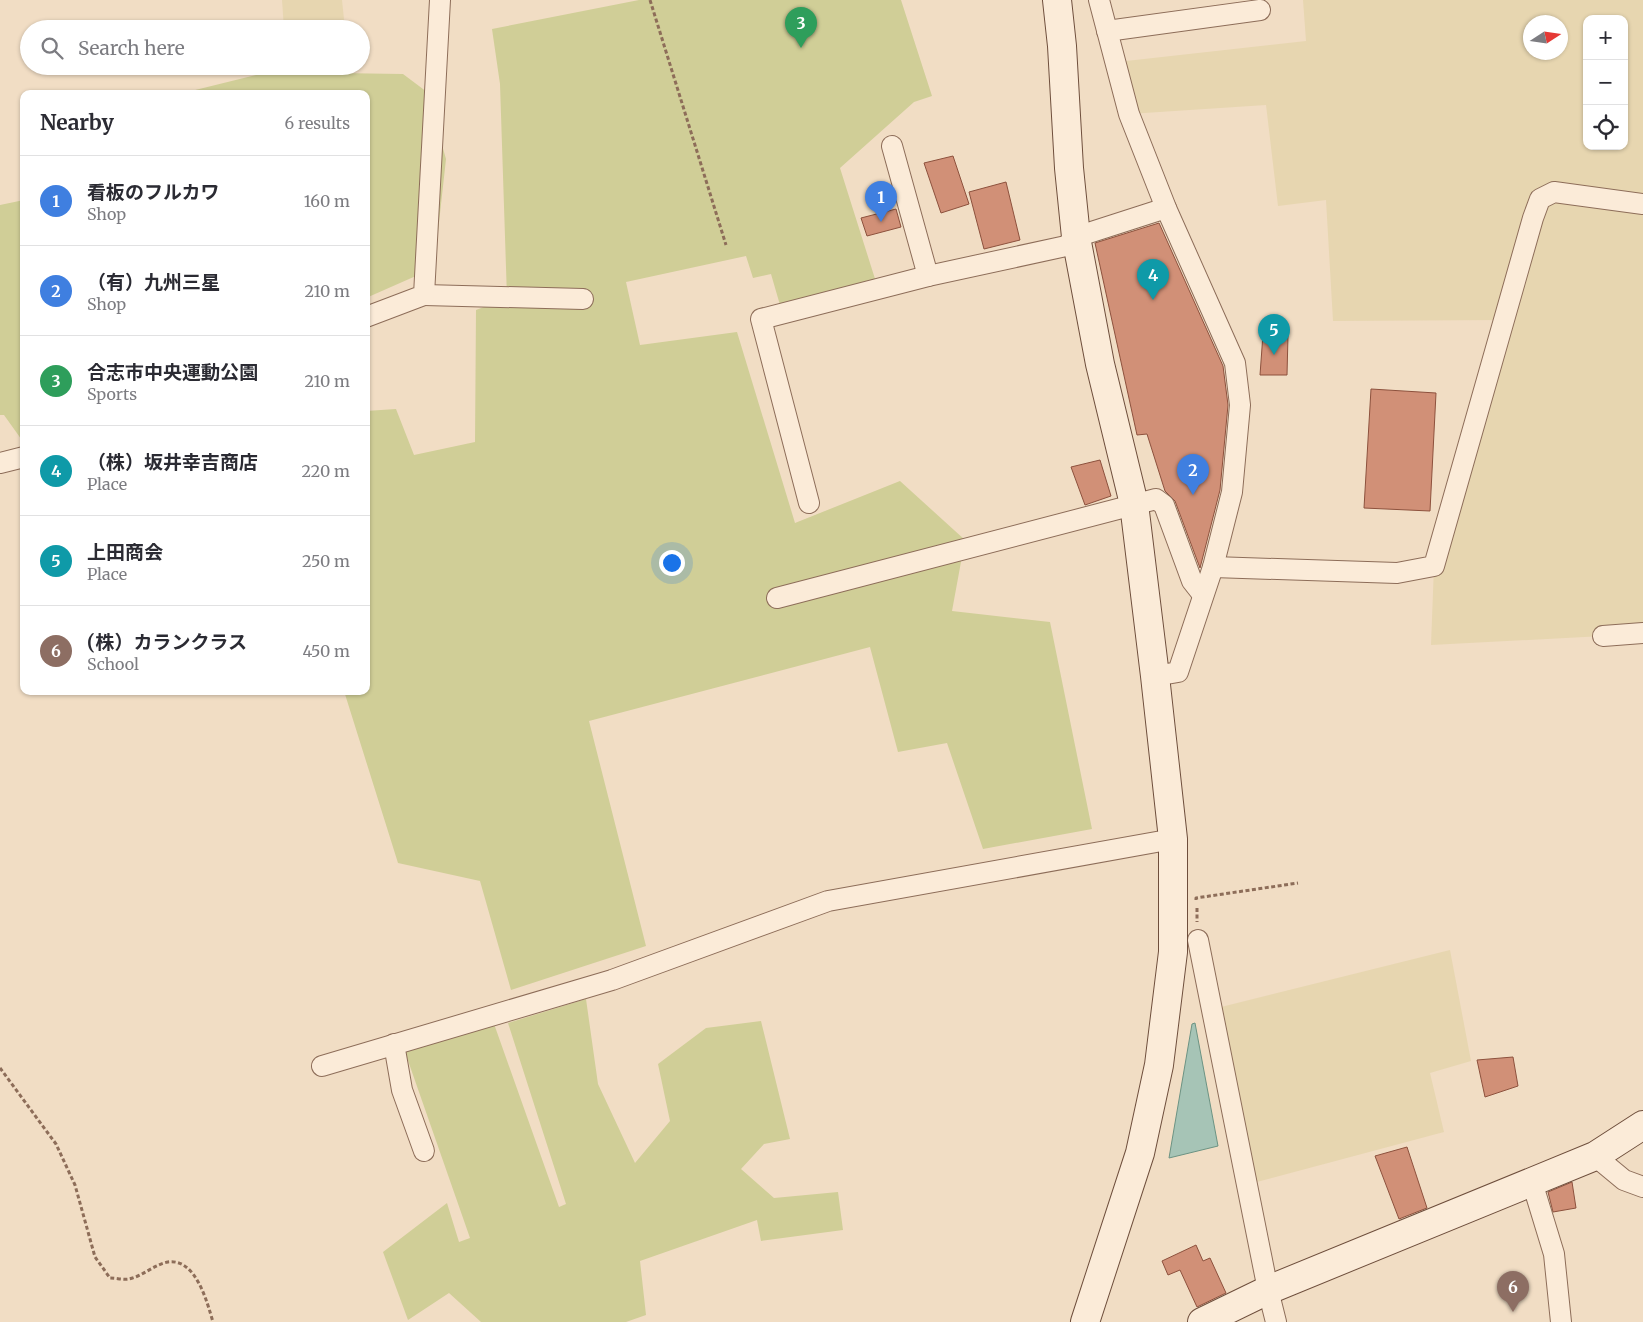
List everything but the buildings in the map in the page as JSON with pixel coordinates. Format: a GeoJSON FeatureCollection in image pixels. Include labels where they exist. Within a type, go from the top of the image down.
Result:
{"type":"FeatureCollection","features":[{"type":"Feature","properties":{"kind":"street"},"geometry":{"type":"LineString","coordinates":[[424,295],[440,0]]}},
{"type":"Feature","properties":{"kind":"street"},"geometry":{"type":"LineString","coordinates":[[1056,0],[1062,46],[1069,168],[1076,237],[1100,364],[1134,504],[1173,839],[1173,952],[1159,1065],[1140,1153],[1086,1322]]}},
{"type":"Feature","properties":{"kind":"street"},"geometry":{"type":"LineString","coordinates":[[1099,0],[1130,114],[1166,208],[1235,363],[1240,405],[1232,492],[1212,567],[1178,672],[1155,676]]}},
{"type":"Feature","properties":{"kind":"street"},"geometry":{"type":"LineString","coordinates":[[1107,31],[1260,10]]}},
{"type":"Feature","properties":{"kind":"street"},"geometry":{"type":"LineString","coordinates":[[892,146],[928,276]]}},
{"type":"Feature","properties":{"kind":"street"},"geometry":{"type":"LineString","coordinates":[[1212,567],[1397,573],[1434,566],[1540,199],[1554,192],[1643,204]]}},
{"type":"Feature","properties":{"kind":"street"},"geometry":{"type":"LineString","coordinates":[[809,503],[761,319],[928,276],[1066,246],[1076,237],[1166,208]]}},
{"type":"Feature","properties":{"kind":"street"},"geometry":{"type":"LineString","coordinates":[[370,315],[424,295],[582,299]]}},
{"type":"Feature","properties":{"kind":"street"},"geometry":{"type":"LineString","coordinates":[[0,463],[20,458]]}},
{"type":"Feature","properties":{"kind":"street"},"geometry":{"type":"LineString","coordinates":[[777,598],[1156,499],[1164,505],[1192,581],[1203,595]]}},
{"type":"Feature","properties":{"kind":"street"},"geometry":{"type":"LineString","coordinates":[[1603,636],[1643,633]]}},
{"type":"Feature","properties":{"kind":"street"},"geometry":{"type":"LineString","coordinates":[[322,1066],[612,980],[828,900],[1173,839]]}},
{"type":"Feature","properties":{"kind":"street"},"geometry":{"type":"LineString","coordinates":[[1198,940],[1276,1322]]}},
{"type":"Feature","properties":{"kind":"street"},"geometry":{"type":"LineString","coordinates":[[394,1044],[402,1090],[424,1151]]}},
{"type":"Feature","properties":{"kind":"street"},"geometry":{"type":"LineString","coordinates":[[1202,1322],[1268,1290],[1595,1156],[1643,1125]]}},
{"type":"Feature","properties":{"kind":"street"},"geometry":{"type":"LineString","coordinates":[[1595,1156],[1624,1180],[1643,1187]]}},
{"type":"Feature","properties":{"kind":"street"},"geometry":{"type":"LineString","coordinates":[[1532,1182],[1554,1254],[1561,1322]]}},
{"type":"Feature","properties":{"kind":"path"},"geometry":{"type":"LineString","coordinates":[[650,0],[726,245]]}},
{"type":"Feature","properties":{"kind":"path"},"geometry":{"type":"LineString","coordinates":[[1198,940],[1196,898],[1298,883]]}},
{"type":"Feature","properties":{"kind":"path"},"geometry":{"type":"LineString","coordinates":[[0,1068],[56,1144],[76,1186],[95,1257],[110,1278],[129,1280],[168,1262],[182,1264],[193,1273],[209,1308],[213,1322]]}},
{"type":"Feature","properties":{"kind":"shaded area"},"geometry":{"type":"Polygon","coordinates":[[[282,0],[342,0],[344,20],[283,20],[282,0]]]}},
{"type":"Feature","properties":{"kind":"shaded area"},"geometry":{"type":"Polygon","coordinates":[[[639,0],[901,0],[932,96],[914,102],[840,168],[876,282],[780,305],[771,274],[753,278],[746,256],[626,282],[640,345],[737,332],[795,523],[900,481],[965,540],[952,611],[1050,622],[1092,829],[983,849],[947,743],[898,752],[870,647],[589,721],[646,946],[511,990],[480,881],[398,863],[345,695],[370,695],[370,411],[396,409],[414,455],[475,442],[476,310],[507,298],[500,84],[492,29],[639,0]]]}},
{"type":"Feature","properties":{"kind":"shaded area"},"geometry":{"type":"Polygon","coordinates":[[[1303,0],[1643,0],[1643,633],[1431,645],[1434,566],[1504,320],[1333,321],[1326,200],[1278,206],[1266,105],[1129,114],[1126,61],[1306,41],[1303,0]]]}},
{"type":"Feature","properties":{"kind":"shaded area"},"geometry":{"type":"Polygon","coordinates":[[[403,74],[427,92],[446,159],[434,268],[370,296],[370,90],[195,90],[256,75],[403,74]]]}},
{"type":"Feature","properties":{"kind":"shaded area"},"geometry":{"type":"Polygon","coordinates":[[[20,201],[20,437],[4,415],[0,415],[0,205],[20,201]]]}},
{"type":"Feature","properties":{"kind":"shaded area"},"geometry":{"type":"Polygon","coordinates":[[[1450,950],[1471,1061],[1430,1073],[1444,1132],[1253,1183],[1217,1008],[1450,950]]]}},
{"type":"Feature","properties":{"kind":"shaded area"},"geometry":{"type":"Polygon","coordinates":[[[586,999],[598,1084],[635,1163],[670,1121],[658,1064],[706,1028],[761,1021],[790,1139],[764,1144],[741,1169],[774,1198],[838,1192],[843,1230],[761,1241],[757,1220],[640,1261],[646,1315],[626,1322],[481,1322],[449,1293],[408,1320],[383,1252],[447,1203],[459,1242],[470,1238],[405,1052],[493,1021],[559,1207],[566,1204],[508,1023],[586,999]]]}},
{"type":"Feature","properties":{"kind":"shaded area"},"geometry":{"type":"Polygon","coordinates":[[[1195,1023],[1218,1146],[1169,1158],[1192,1024],[1195,1023]]]}},
{"type":"Feature","properties":{"kind":"place","name":"合志市中央運動公園"},"geometry":{"type":"Point","coordinates":[801,48]}},
{"type":"Feature","properties":{"kind":"place","name":"看板のフルカワ"},"geometry":{"type":"Point","coordinates":[881,222]}},
{"type":"Feature","properties":{"kind":"place","name":"（株）坂井幸吉商店"},"geometry":{"type":"Point","coordinates":[1153,300]}},
{"type":"Feature","properties":{"kind":"place","name":"上田商会"},"geometry":{"type":"Point","coordinates":[1274,355]}},
{"type":"Feature","properties":{"kind":"place","name":"（有）九州三星"},"geometry":{"type":"Point","coordinates":[1193,495]}},
{"type":"Feature","properties":{"kind":"place","name":"(株）カランクラス"},"geometry":{"type":"Point","coordinates":[1513,1312]}}]}
